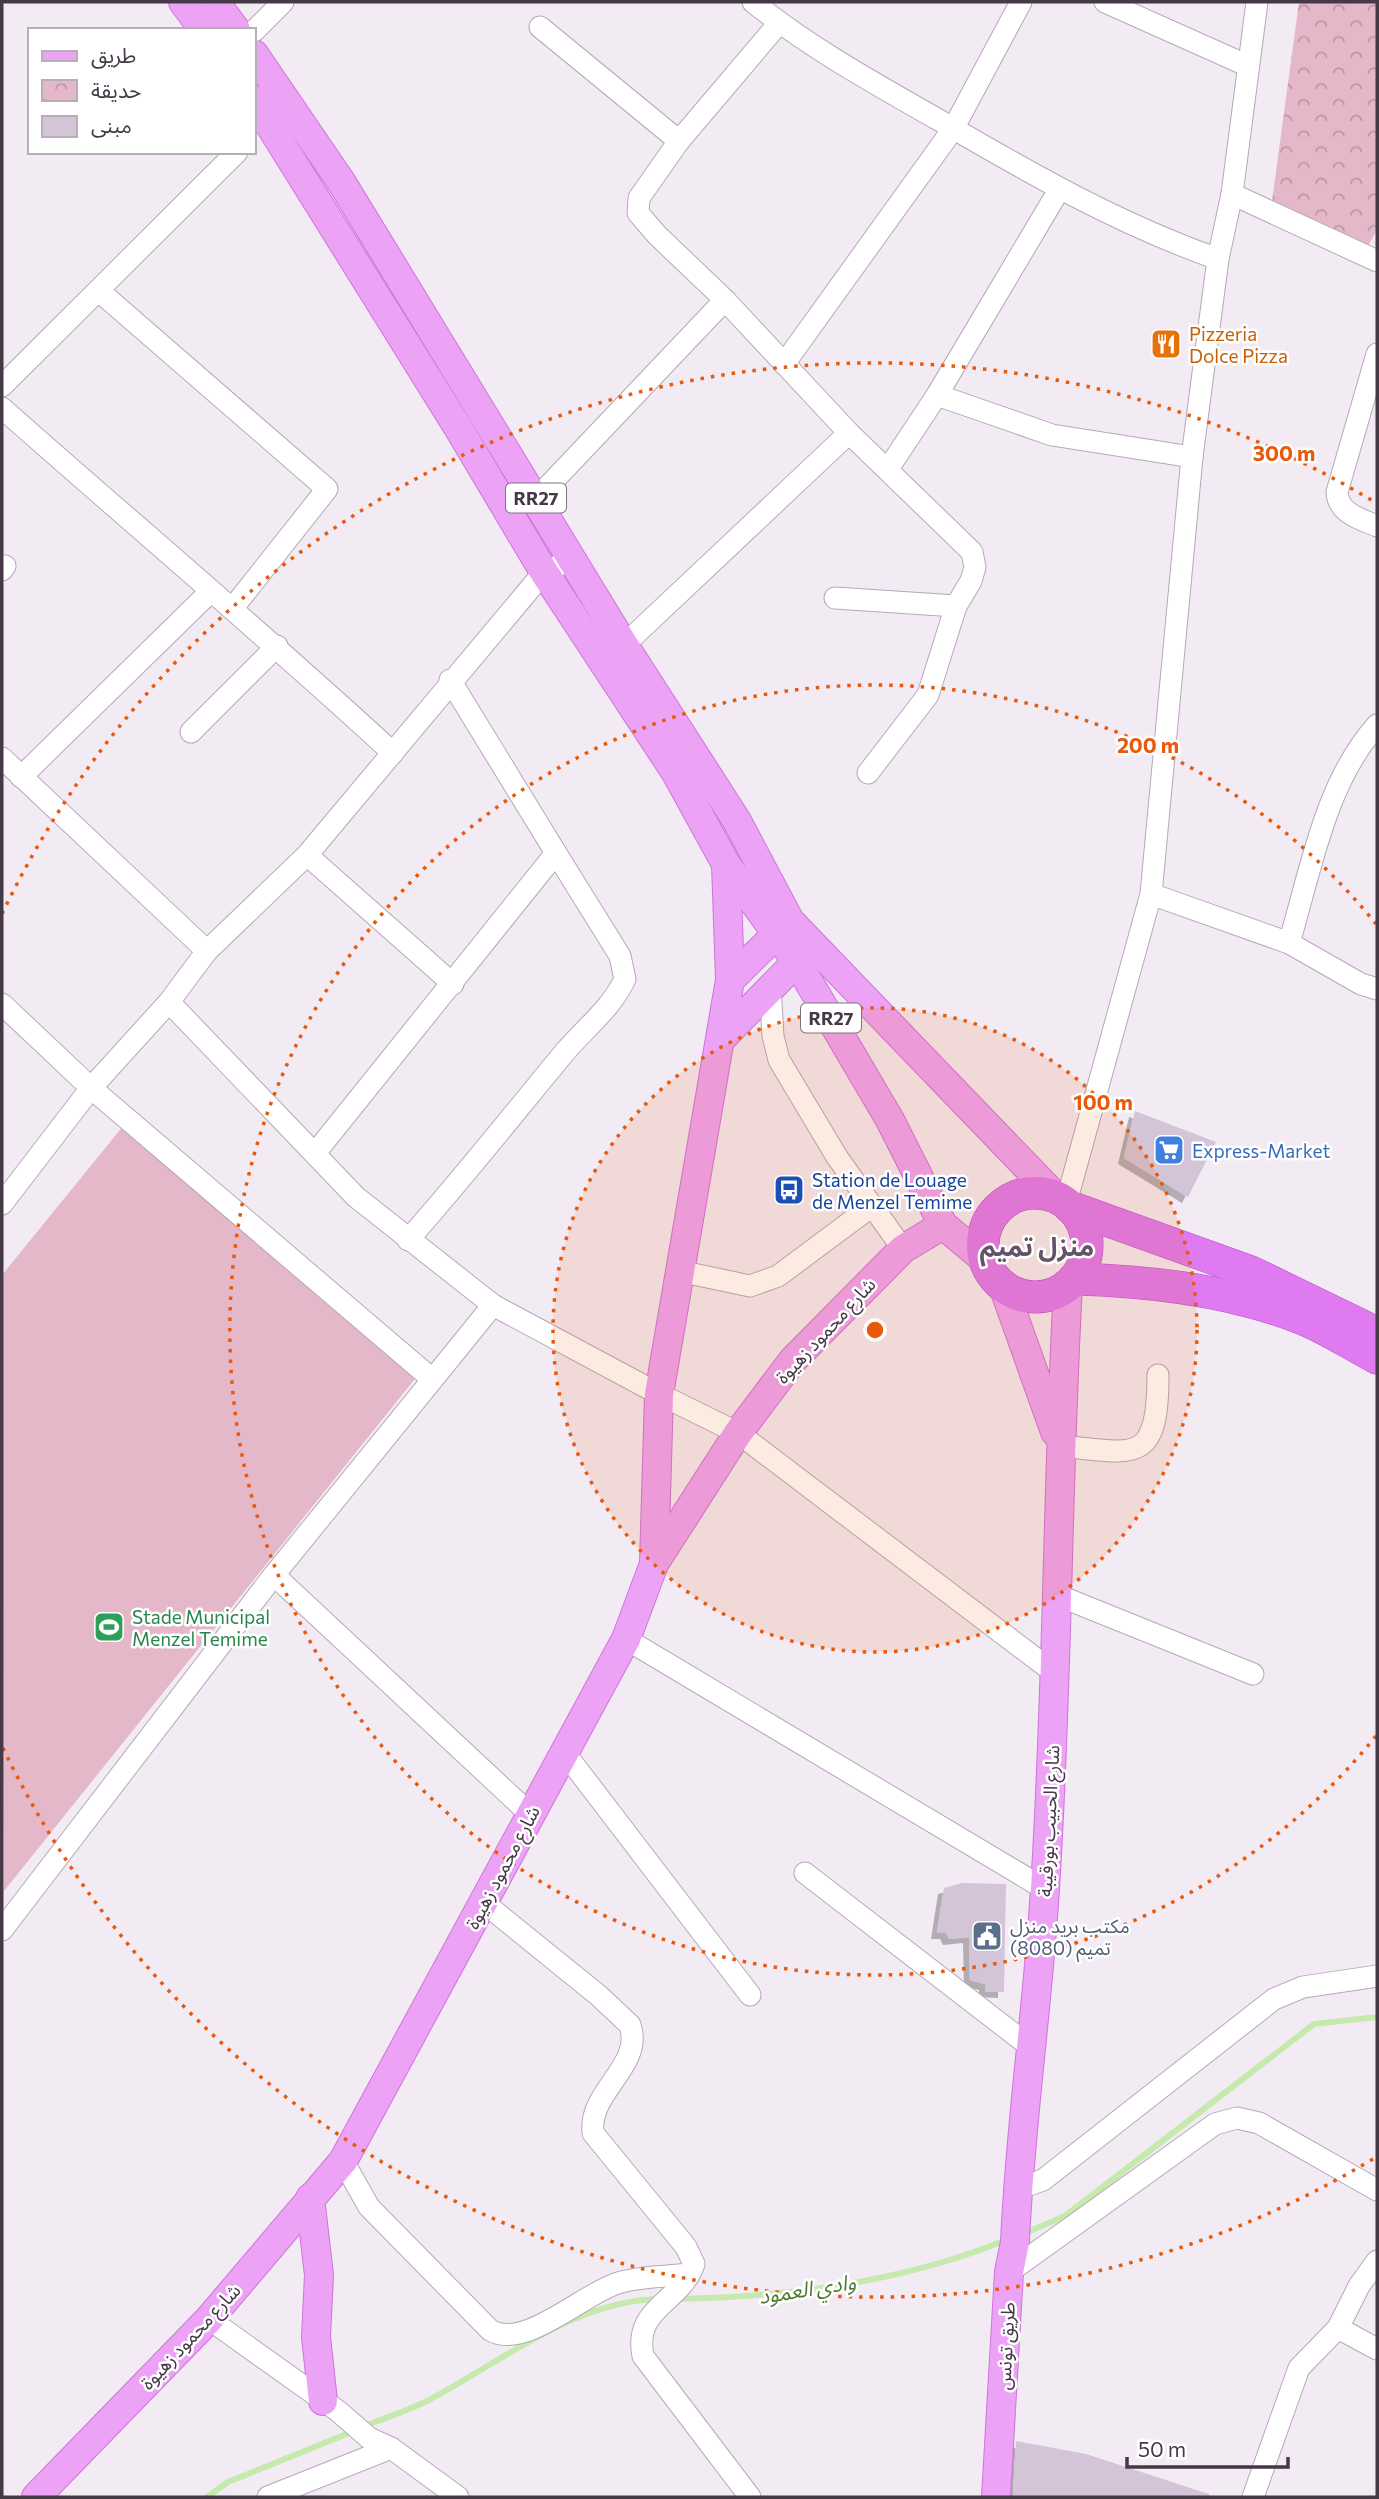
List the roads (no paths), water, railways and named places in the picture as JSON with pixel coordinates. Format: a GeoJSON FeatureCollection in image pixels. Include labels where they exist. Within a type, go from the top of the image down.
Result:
{"type":"FeatureCollection","features":[{"type":"Feature","properties":{"kind":"highway","name":"RR27"},"geometry":{"type":"LineString","coordinates":[[1003,1286],[985,1260],[983,1243],[986,1226],[1007,1200],[1023,1194],[1039,1193],[1251,1272],[1377,1333]]}},
{"type":"Feature","properties":{"kind":"highway","name":"RR27"},"geometry":{"type":"LineString","coordinates":[[1064,1203],[1080,1220],[1086,1242],[1083,1265],[1071,1282]]}},
{"type":"Feature","properties":{"kind":"highway"},"geometry":{"type":"LineString","coordinates":[[1003,1286],[1024,1296],[1036,1297],[1048,1295],[1071,1282],[1152,1283],[1228,1297],[1303,1319],[1377,1358]]}},
{"type":"Feature","properties":{"kind":"main road"},"geometry":{"type":"LineString","coordinates":[[183,2],[202,28]]}},
{"type":"Feature","properties":{"kind":"main road"},"geometry":{"type":"LineString","coordinates":[[215,2],[234,28]]}},
{"type":"Feature","properties":{"kind":"main road","name":"RR27"},"geometry":{"type":"LineString","coordinates":[[256,64],[267,116],[544,572],[676,773],[726,864],[805,954],[1064,1203]]}},
{"type":"Feature","properties":{"kind":"main road","name":"RR27"},"geometry":{"type":"LineString","coordinates":[[267,116],[536,499],[624,645],[737,821],[783,927]]}},
{"type":"Feature","properties":{"kind":"main road"},"geometry":{"type":"LineString","coordinates":[[654,1564],[659,1394],[730,980],[726,864]]}},
{"type":"Feature","properties":{"kind":"main road"},"geometry":{"type":"LineString","coordinates":[[730,980],[783,927]]}},
{"type":"Feature","properties":{"kind":"main road"},"geometry":{"type":"LineString","coordinates":[[722,1038],[770,986],[805,954]]}},
{"type":"Feature","properties":{"kind":"main road","name":"RR27"},"geometry":{"type":"LineString","coordinates":[[805,954],[943,1224],[985,1260]]}},
{"type":"Feature","properties":{"kind":"main road","name":"شارع محمود زهيوة"},"geometry":{"type":"LineString","coordinates":[[36,2497],[209,2319],[342,2161],[626,1639],[654,1564],[738,1433],[793,1360],[902,1249],[943,1224]]}},
{"type":"Feature","properties":{"kind":"main road","name":"شارع الحبيب بورقيبة"},"geometry":{"type":"LineString","coordinates":[[1017,2192],[1045,1889],[1056,1674],[1060,1446],[1071,1282]]}},
{"type":"Feature","properties":{"kind":"main road","name":"شارع الحبيب بورقيبة"},"geometry":{"type":"LineString","coordinates":[[1003,1286],[1060,1446]]}},
{"type":"Feature","properties":{"kind":"main road","name":"طريق تونس"},"geometry":{"type":"LineString","coordinates":[[996,2497],[1009,2272],[1015,2242],[1017,2192]]}},
{"type":"Feature","properties":{"kind":"main road"},"geometry":{"type":"LineString","coordinates":[[310,2198],[319,2275],[316,2337],[330,2406]]}},
{"type":"Feature","properties":{"kind":"street"},"geometry":{"type":"LineString","coordinates":[[256,29],[283,2]]}},
{"type":"Feature","properties":{"kind":"street"},"geometry":{"type":"LineString","coordinates":[[753,2],[831,58],[1059,190],[1158,236],[1218,259]]}},
{"type":"Feature","properties":{"kind":"street"},"geometry":{"type":"LineString","coordinates":[[784,364],[953,129],[1021,2]]}},
{"type":"Feature","properties":{"kind":"street"},"geometry":{"type":"LineString","coordinates":[[1105,2],[1246,65]]}},
{"type":"Feature","properties":{"kind":"street"},"geometry":{"type":"LineString","coordinates":[[1064,1203],[1151,894],[1192,457],[1218,259],[1232,194],[1246,65],[1256,2]]}},
{"type":"Feature","properties":{"kind":"street"},"geometry":{"type":"LineString","coordinates":[[779,23],[679,141],[639,198],[638,213],[657,235],[725,300],[849,433],[972,552],[975,567],[971,581],[956,606],[928,695],[868,773]]}},
{"type":"Feature","properties":{"kind":"street"},"geometry":{"type":"LineString","coordinates":[[540,27],[679,141]]}},
{"type":"Feature","properties":{"kind":"street"},"geometry":{"type":"LineString","coordinates":[[2,386],[235,154]]}},
{"type":"Feature","properties":{"kind":"street"},"geometry":{"type":"LineString","coordinates":[[888,469],[937,396],[1059,190]]}},
{"type":"Feature","properties":{"kind":"street"},"geometry":{"type":"LineString","coordinates":[[1232,194],[1376,258]]}},
{"type":"Feature","properties":{"kind":"street"},"geometry":{"type":"LineString","coordinates":[[99,291],[327,489],[232,609]]}},
{"type":"Feature","properties":{"kind":"street"},"geometry":{"type":"LineString","coordinates":[[536,499],[725,300]]}},
{"type":"Feature","properties":{"kind":"street"},"geometry":{"type":"LineString","coordinates":[[1377,354],[1337,492],[1342,508],[1377,526]]}},
{"type":"Feature","properties":{"kind":"street"},"geometry":{"type":"LineString","coordinates":[[937,396],[1052,435],[1192,457]]}},
{"type":"Feature","properties":{"kind":"street"},"geometry":{"type":"LineString","coordinates":[[2,408],[211,592],[277,646],[393,753]]}},
{"type":"Feature","properties":{"kind":"street"},"geometry":{"type":"LineString","coordinates":[[624,645],[849,433]]}},
{"type":"Feature","properties":{"kind":"street"},"geometry":{"type":"LineString","coordinates":[[2,1204],[91,1088],[169,1002],[207,951],[307,855],[450,680],[544,572],[571,560]]}},
{"type":"Feature","properties":{"kind":"street"},"geometry":{"type":"LineString","coordinates":[[21,777],[211,592]]}},
{"type":"Feature","properties":{"kind":"street"},"geometry":{"type":"LineString","coordinates":[[835,598],[956,606]]}},
{"type":"Feature","properties":{"kind":"street"},"geometry":{"type":"LineString","coordinates":[[191,732],[277,646]]}},
{"type":"Feature","properties":{"kind":"street"},"geometry":{"type":"LineString","coordinates":[[408,1240],[485,1153],[566,1052],[606,1010],[625,979],[620,956],[450,680]]}},
{"type":"Feature","properties":{"kind":"street"},"geometry":{"type":"LineString","coordinates":[[1289,943],[1337,785],[1365,739],[1377,725]]}},
{"type":"Feature","properties":{"kind":"street"},"geometry":{"type":"LineString","coordinates":[[2,758],[207,951]]}},
{"type":"Feature","properties":{"kind":"street"},"geometry":{"type":"LineString","coordinates":[[316,1152],[556,853]]}},
{"type":"Feature","properties":{"kind":"street"},"geometry":{"type":"LineString","coordinates":[[307,855],[453,984]]}},
{"type":"Feature","properties":{"kind":"street"},"geometry":{"type":"LineString","coordinates":[[1151,894],[1289,943],[1361,984],[1377,989]]}},
{"type":"Feature","properties":{"kind":"street"},"geometry":{"type":"LineString","coordinates":[[770,986],[773,1036],[779,1060],[837,1157],[902,1249]]}},
{"type":"Feature","properties":{"kind":"street"},"geometry":{"type":"LineString","coordinates":[[169,1002],[316,1152],[356,1197],[493,1305],[738,1433],[1056,1674]]}},
{"type":"Feature","properties":{"kind":"street"},"geometry":{"type":"LineString","coordinates":[[2,1004],[91,1088],[432,1379]]}},
{"type":"Feature","properties":{"kind":"street"},"geometry":{"type":"LineString","coordinates":[[679,1271],[750,1286],[778,1276],[872,1206]]}},
{"type":"Feature","properties":{"kind":"street"},"geometry":{"type":"LineString","coordinates":[[2,1930],[274,1575],[493,1305]]}},
{"type":"Feature","properties":{"kind":"street"},"geometry":{"type":"LineString","coordinates":[[1060,1446],[1128,1452],[1143,1444],[1158,1416],[1158,1375]]}},
{"type":"Feature","properties":{"kind":"street"},"geometry":{"type":"LineString","coordinates":[[274,1575],[530,1814]]}},
{"type":"Feature","properties":{"kind":"street"},"geometry":{"type":"LineString","coordinates":[[1057,1595],[1253,1674]]}},
{"type":"Feature","properties":{"kind":"street"},"geometry":{"type":"LineString","coordinates":[[626,1639],[1045,1889]]}},
{"type":"Feature","properties":{"kind":"street"},"geometry":{"type":"LineString","coordinates":[[564,1752],[750,1995]]}},
{"type":"Feature","properties":{"kind":"street"},"geometry":{"type":"LineString","coordinates":[[805,1873],[1032,2048]]}},
{"type":"Feature","properties":{"kind":"street"},"geometry":{"type":"LineString","coordinates":[[483,1902],[630,2025],[632,2049],[601,2097],[593,2117],[593,2133],[691,2255],[694,2264],[686,2278],[647,2320],[640,2336],[643,2357],[750,2497]]}},
{"type":"Feature","properties":{"kind":"street"},"geometry":{"type":"LineString","coordinates":[[1017,2192],[1043,2180],[1274,1999],[1303,1987],[1377,1976]]}},
{"type":"Feature","properties":{"kind":"street"},"geometry":{"type":"LineString","coordinates":[[1009,2272],[1193,2139],[1231,2118],[1246,2118],[1259,2123],[1377,2190]]}},
{"type":"Feature","properties":{"kind":"street"},"geometry":{"type":"LineString","coordinates":[[342,2161],[369,2207],[490,2330],[504,2336],[527,2331],[618,2283],[686,2278]]}},
{"type":"Feature","properties":{"kind":"street"},"geometry":{"type":"LineString","coordinates":[[1252,2497],[1299,2368],[1338,2328],[1359,2286],[1377,2261]]}},
{"type":"Feature","properties":{"kind":"street"},"geometry":{"type":"LineString","coordinates":[[209,2319],[330,2406],[369,2438],[391,2448],[458,2497]]}},
{"type":"Feature","properties":{"kind":"street"},"geometry":{"type":"LineString","coordinates":[[1338,2328],[1377,2349]]}},
{"type":"Feature","properties":{"kind":"street"},"geometry":{"type":"LineString","coordinates":[[268,2497],[391,2448]]}},
{"type":"Feature","properties":{"kind":"waterway","name":"وادي العمود"},"geometry":{"type":"LineString","coordinates":[[1023,2234],[1065,2216],[1314,2024],[1377,2017]]}},
{"type":"Feature","properties":{"kind":"waterway","name":"وادي العمود"},"geometry":{"type":"LineString","coordinates":[[678,2299],[803,2291],[886,2277],[967,2255],[1006,2240]]}},
{"type":"Feature","properties":{"kind":"waterway","name":"وادي العمود"},"geometry":{"type":"LineString","coordinates":[[364,2426],[429,2400],[569,2321],[629,2302],[660,2299]]}},
{"type":"Feature","properties":{"kind":"waterway","name":"وادي العمود"},"geometry":{"type":"LineString","coordinates":[[207,2497],[228,2482],[354,2431]]}},
{"type":"Feature","properties":{"kind":"place","name":"Pizzeria Dolce Pizza"},"geometry":{"type":"Point","coordinates":[1166,344]}},
{"type":"Feature","properties":{"kind":"place","name":"Express-Market"},"geometry":{"type":"Point","coordinates":[1169,1150]}},
{"type":"Feature","properties":{"kind":"place","name":"Station de Louage de Menzel Temime"},"geometry":{"type":"Point","coordinates":[789,1190]}},
{"type":"Feature","properties":{"kind":"place","name":"Stade Municipal Menzel Temime"},"geometry":{"type":"Point","coordinates":[109,1627]}},
{"type":"Feature","properties":{"kind":"place","name":"مكتب بريد منزل تميم (8080)"},"geometry":{"type":"Point","coordinates":[987,1936]}},
{"type":"Feature","properties":{"kind":"district","name":"منزل تميم"},"geometry":{"type":"Point","coordinates":[1037,1245]}}]}
